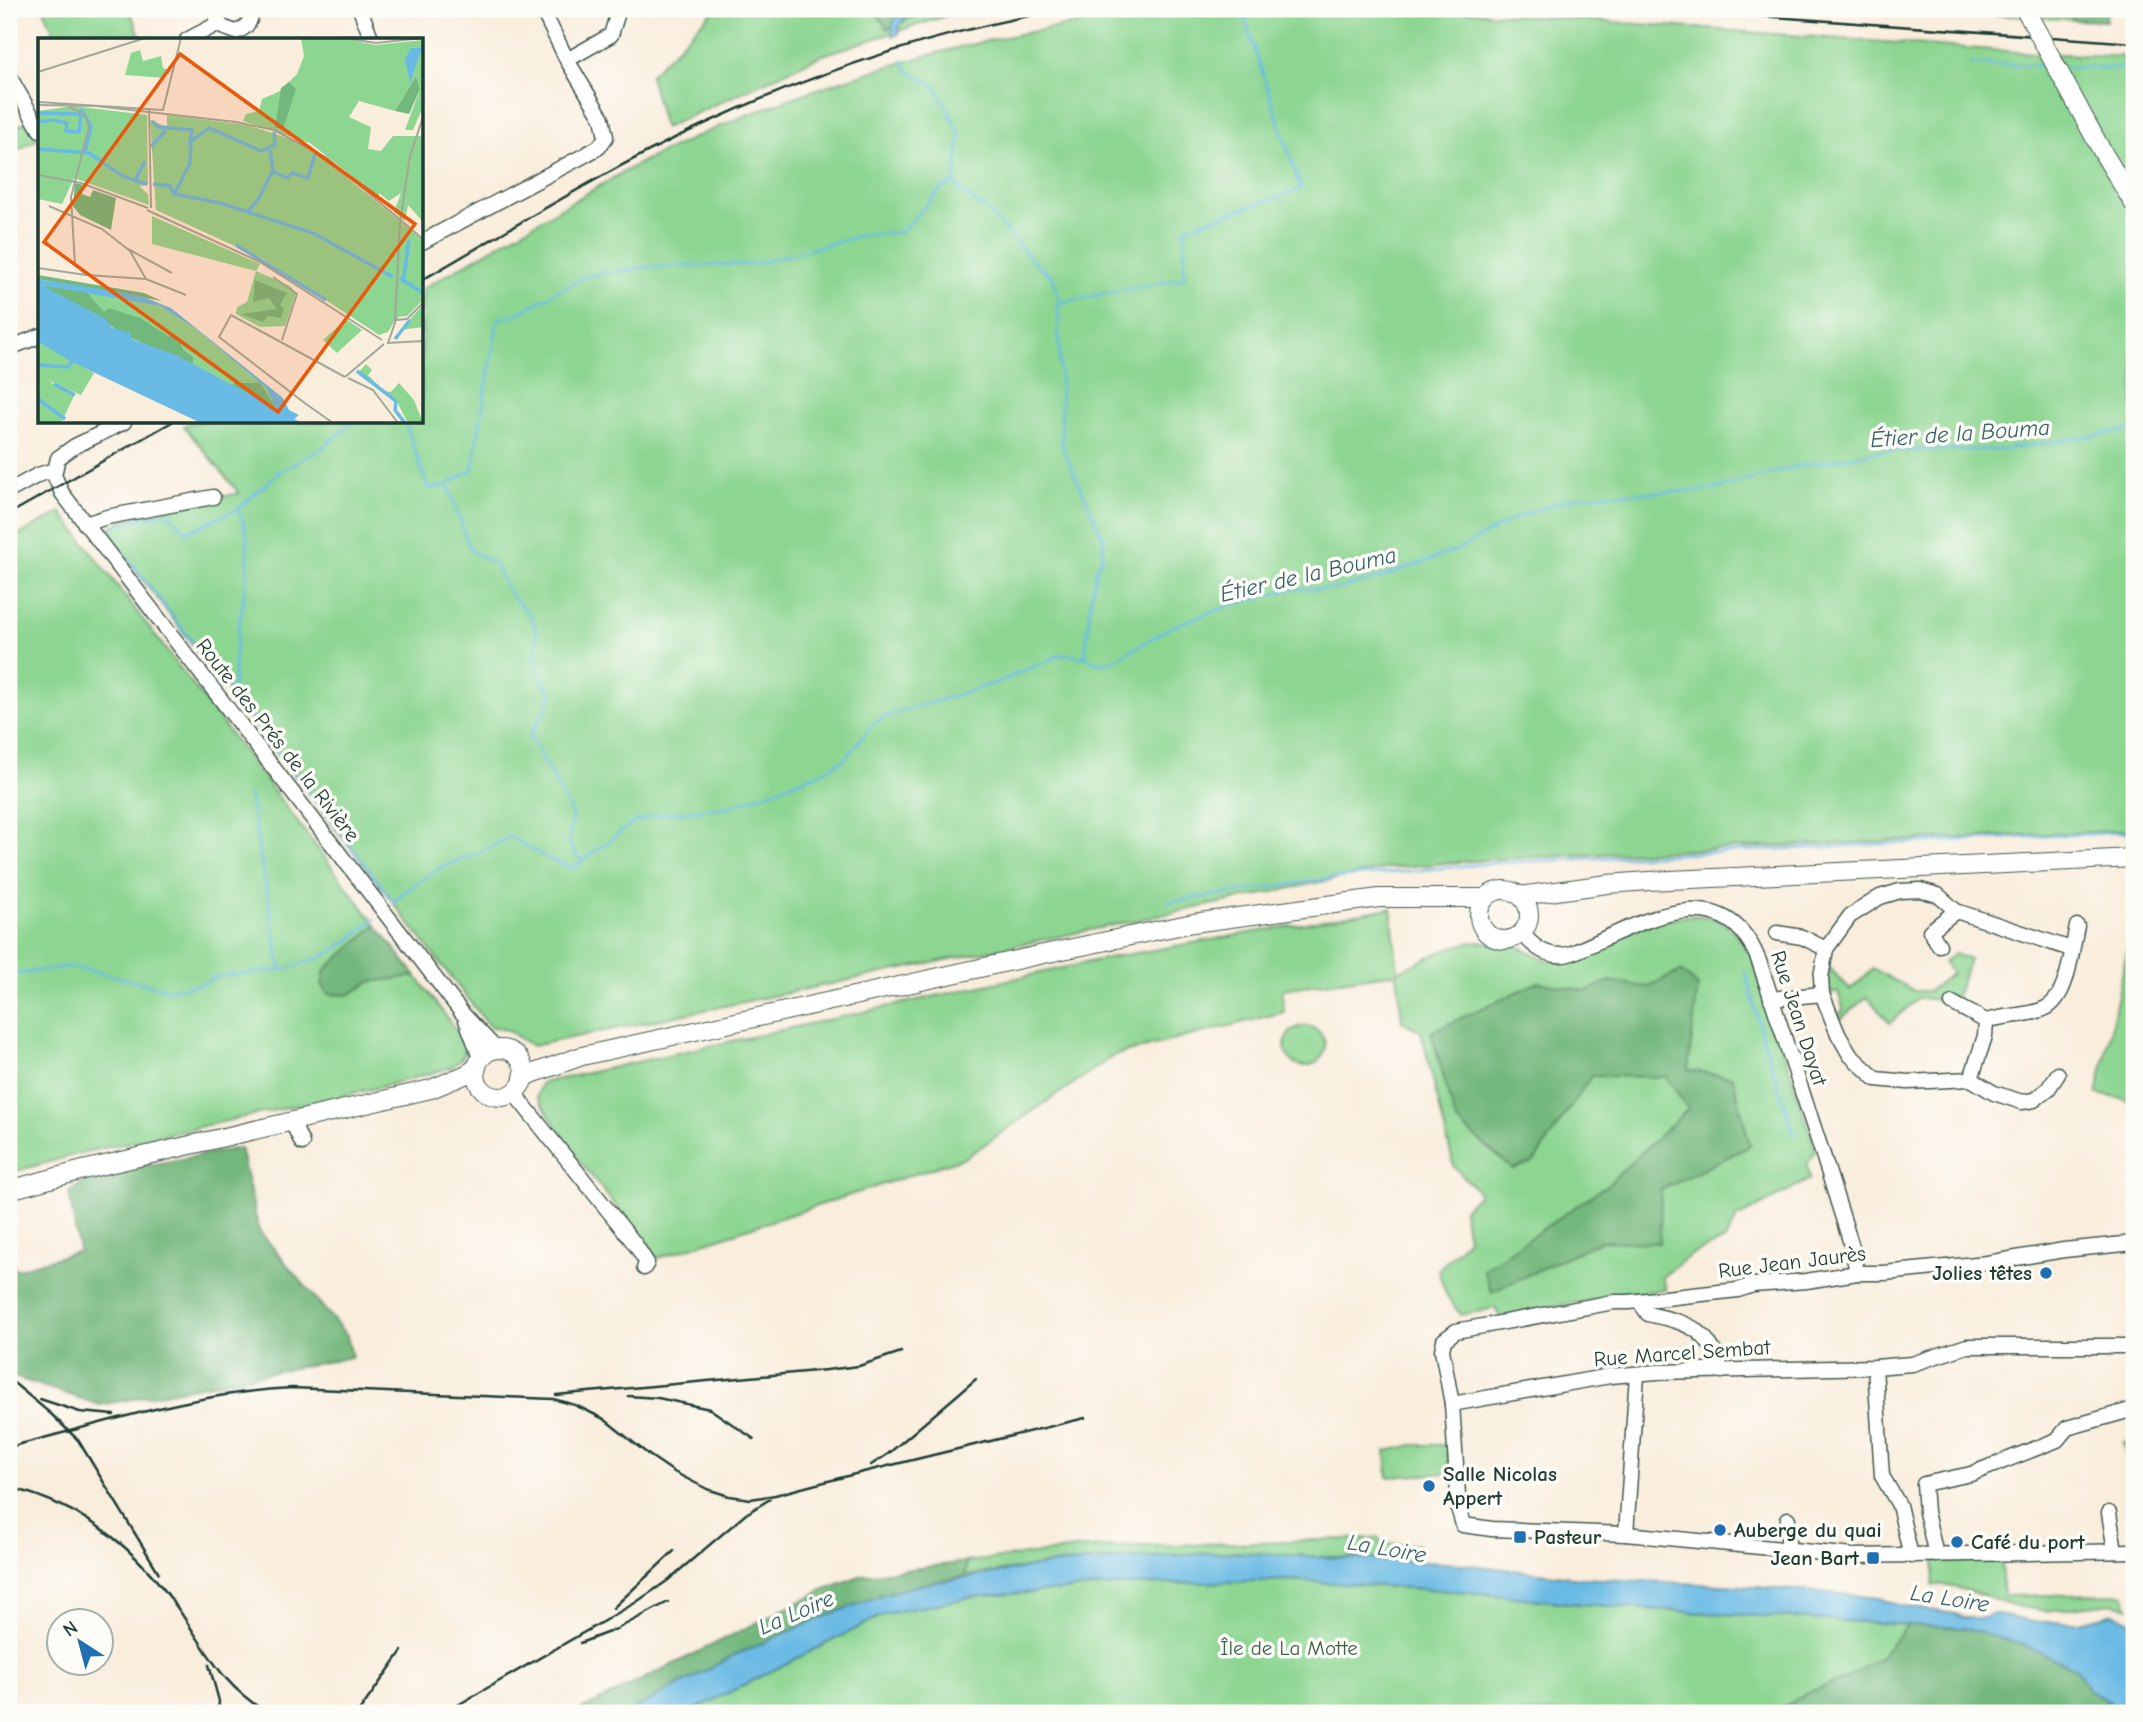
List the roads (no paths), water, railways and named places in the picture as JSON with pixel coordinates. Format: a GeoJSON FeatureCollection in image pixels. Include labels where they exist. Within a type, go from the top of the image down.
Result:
{"type":"FeatureCollection","features":[{"type":"Feature","properties":{"kind":"main road"},"geometry":{"type":"LineString","coordinates":[[2025,9],[2134,204]]}},
{"type":"Feature","properties":{"kind":"main road"},"geometry":{"type":"LineString","coordinates":[[1520,896],[1594,885],[1648,881],[2134,858]]}},
{"type":"Feature","properties":{"kind":"main road"},"geometry":{"type":"LineString","coordinates":[[523,1077],[582,1056],[1194,923],[1379,898],[1485,898],[1500,890],[1520,896],[1527,905],[1525,926]]}},
{"type":"Feature","properties":{"kind":"main road"},"geometry":{"type":"LineString","coordinates":[[1440,899],[1463,909],[1479,921],[1486,933],[1497,940],[1512,939],[1546,903],[1566,891]]}},
{"type":"Feature","properties":{"kind":"main road"},"geometry":{"type":"LineString","coordinates":[[1479,921],[1480,908],[1485,898]]}},
{"type":"Feature","properties":{"kind":"main road"},"geometry":{"type":"LineString","coordinates":[[9,1190],[83,1170],[431,1089],[467,1074],[485,1058],[506,1050],[518,1058],[523,1066],[521,1085],[514,1093],[498,1097],[482,1090],[431,1089]]}},
{"type":"Feature","properties":{"kind":"main road"},"geometry":{"type":"LineString","coordinates":[[518,1058],[582,1056]]}},
{"type":"Feature","properties":{"kind":"main road"},"geometry":{"type":"LineString","coordinates":[[482,1090],[477,1079],[485,1058]]}},
{"type":"Feature","properties":{"kind":"street"},"geometry":{"type":"LineString","coordinates":[[190,38],[219,16],[231,32],[246,27],[251,18],[250,9]]}},
{"type":"Feature","properties":{"kind":"street"},"geometry":{"type":"LineString","coordinates":[[360,9],[371,38]]}},
{"type":"Feature","properties":{"kind":"street"},"geometry":{"type":"LineString","coordinates":[[424,241],[599,147],[606,137],[602,117],[567,60],[542,9]]}},
{"type":"Feature","properties":{"kind":"street"},"geometry":{"type":"LineString","coordinates":[[567,60],[611,35],[618,9]]}},
{"type":"Feature","properties":{"kind":"street"},"geometry":{"type":"LineString","coordinates":[[246,27],[254,38]]}},
{"type":"Feature","properties":{"kind":"street"},"geometry":{"type":"LineString","coordinates":[[9,76],[35,109]]}},
{"type":"Feature","properties":{"kind":"street"},"geometry":{"type":"LineString","coordinates":[[9,348],[38,337]]}},
{"type":"Feature","properties":{"kind":"street"},"geometry":{"type":"LineString","coordinates":[[9,491],[38,475],[54,470],[61,454],[120,424]]}},
{"type":"Feature","properties":{"kind":"street","name":"Route des Prés de la Rivière"},"geometry":{"type":"LineString","coordinates":[[54,470],[62,493],[85,524],[462,1013],[485,1058]]}},
{"type":"Feature","properties":{"kind":"street"},"geometry":{"type":"LineString","coordinates":[[85,524],[107,517],[213,497]]}},
{"type":"Feature","properties":{"kind":"street"},"geometry":{"type":"LineString","coordinates":[[2058,1074],[2048,1089],[2035,1100],[2028,1102],[1994,1093],[1971,1079],[1908,1082],[1876,1079],[1850,1055],[1838,1034],[1822,994],[1821,977],[1826,949],[1837,931],[1857,911],[1880,897],[1900,891],[1920,890],[1938,895],[1956,911],[2071,949]]}},
{"type":"Feature","properties":{"kind":"street","name":"Rue Jean Dayat"},"geometry":{"type":"LineString","coordinates":[[1525,926],[1545,953],[1566,955],[1672,912],[1693,909],[1709,912],[1733,923],[1749,940],[1760,964],[1852,1247],[1857,1273]]}},
{"type":"Feature","properties":{"kind":"street"},"geometry":{"type":"LineString","coordinates":[[1939,945],[1930,931],[1956,911]]}},
{"type":"Feature","properties":{"kind":"street"},"geometry":{"type":"LineString","coordinates":[[1952,1003],[1986,1020],[2045,1009],[2059,995],[2068,972],[2077,926]]}},
{"type":"Feature","properties":{"kind":"street"},"geometry":{"type":"LineString","coordinates":[[1777,933],[1802,937],[1826,949]]}},
{"type":"Feature","properties":{"kind":"street"},"geometry":{"type":"LineString","coordinates":[[1771,999],[1822,994]]}},
{"type":"Feature","properties":{"kind":"street"},"geometry":{"type":"LineString","coordinates":[[1971,1079],[1985,1036],[1986,1020]]}},
{"type":"Feature","properties":{"kind":"street"},"geometry":{"type":"LineString","coordinates":[[514,1093],[635,1244],[647,1263],[644,1268]]}},
{"type":"Feature","properties":{"kind":"street"},"geometry":{"type":"LineString","coordinates":[[292,1122],[302,1143]]}},
{"type":"Feature","properties":{"kind":"street","name":"Rue Jean Jaurès"},"geometry":{"type":"LineString","coordinates":[[1452,1404],[1442,1350],[1444,1340],[1456,1331],[1614,1301],[1639,1301],[1738,1290],[1753,1285],[1806,1282],[1857,1273],[1987,1263],[2064,1250],[2134,1243]]}},
{"type":"Feature","properties":{"kind":"street"},"geometry":{"type":"LineString","coordinates":[[1639,1301],[1648,1314],[1694,1327],[1717,1354],[1722,1371]]}},
{"type":"Feature","properties":{"kind":"street","name":"Rue Marcel Sembat"},"geometry":{"type":"LineString","coordinates":[[1452,1404],[1609,1376],[1912,1364],[1967,1346],[2134,1346]]}},
{"type":"Feature","properties":{"kind":"street"},"geometry":{"type":"LineString","coordinates":[[1875,1367],[1882,1476],[1894,1494],[1911,1556]]}},
{"type":"Feature","properties":{"kind":"street"},"geometry":{"type":"LineString","coordinates":[[1626,1534],[1637,1375]]}},
{"type":"Feature","properties":{"kind":"street"},"geometry":{"type":"LineString","coordinates":[[1452,1404],[1459,1511],[1463,1525],[1492,1529],[1626,1534],[1854,1556],[2134,1551]]}},
{"type":"Feature","properties":{"kind":"street"},"geometry":{"type":"LineString","coordinates":[[1894,1494],[1924,1490],[1971,1474],[2057,1440],[2067,1428],[2134,1409]]}},
{"type":"Feature","properties":{"kind":"street"},"geometry":{"type":"LineString","coordinates":[[1924,1490],[1936,1555]]}},
{"type":"Feature","properties":{"kind":"street"},"geometry":{"type":"LineString","coordinates":[[2109,1513],[2115,1552]]}},
{"type":"Feature","properties":{"kind":"street"},"geometry":{"type":"LineString","coordinates":[[1788,1519],[1788,1548]]}},
{"type":"Feature","properties":{"kind":"water"},"geometry":{"type":"Polygon","coordinates":[[[908,9],[922,9],[902,21],[899,34],[893,36],[892,26],[895,20],[908,9]]]}},
{"type":"Feature","properties":{"kind":"water"},"geometry":{"type":"Polygon","coordinates":[[[1227,1552],[1462,1564],[1580,1578],[1841,1594],[1879,1598],[1901,1606],[1955,1614],[1964,1618],[1980,1618],[1994,1614],[2033,1622],[2079,1622],[2114,1613],[2134,1623],[2134,1713],[2103,1713],[2111,1708],[2110,1702],[2090,1691],[2076,1668],[2023,1645],[1964,1628],[1690,1612],[1469,1592],[1290,1580],[1130,1585],[972,1597],[885,1614],[688,1713],[627,1713],[735,1655],[884,1594],[924,1584],[1052,1564],[1227,1552]]]}},
{"type":"Feature","properties":{"kind":"waterway"},"geometry":{"type":"LineString","coordinates":[[1058,303],[1184,278],[1185,228],[1301,189],[1242,11]]}},
{"type":"Feature","properties":{"kind":"waterway"},"geometry":{"type":"LineString","coordinates":[[406,424],[428,488],[443,487],[472,470],[498,319],[515,315],[585,276],[648,267],[756,264],[863,235],[901,232],[943,187],[955,183],[960,135],[936,86],[908,71],[902,59]]}},
{"type":"Feature","properties":{"kind":"waterway"},"geometry":{"type":"LineString","coordinates":[[1970,64],[2048,66]]}},
{"type":"Feature","properties":{"kind":"waterway"},"geometry":{"type":"LineString","coordinates":[[2065,67],[2134,69]]}},
{"type":"Feature","properties":{"kind":"waterway"},"geometry":{"type":"LineString","coordinates":[[955,183],[961,192],[988,211],[1034,262],[1053,277],[1058,295],[1062,446],[1104,539],[1091,598],[1085,657]]}},
{"type":"Feature","properties":{"kind":"waterway"},"geometry":{"type":"LineString","coordinates":[[167,512],[187,532],[238,509],[279,472],[321,449],[351,424]]}},
{"type":"Feature","properties":{"kind":"waterway","name":"Étier de la Bouma"},"geometry":{"type":"LineString","coordinates":[[161,514],[114,527],[109,534],[394,902],[441,867],[510,837],[550,860],[573,868],[634,822],[656,815],[732,806],[820,773],[845,759],[873,724],[886,716],[996,683],[1062,654],[1086,657],[1100,663],[1111,662],[1171,627],[1228,606],[1292,589],[1337,589],[1380,578],[1457,550],[1517,517],[1575,497],[1719,488],[1794,467],[1887,450],[2002,450],[2134,429]]}},
{"type":"Feature","properties":{"kind":"waterway"},"geometry":{"type":"LineString","coordinates":[[448,486],[473,552],[494,563],[509,593],[531,616],[537,633],[535,665],[551,694],[530,735],[572,814],[569,844],[581,862]]}},
{"type":"Feature","properties":{"kind":"waterway"},"geometry":{"type":"LineString","coordinates":[[233,694],[236,645],[248,558],[244,525],[238,509]]}},
{"type":"Feature","properties":{"kind":"waterway"},"geometry":{"type":"LineString","coordinates":[[249,795],[281,969]]}},
{"type":"Feature","properties":{"kind":"waterway"},"geometry":{"type":"LineString","coordinates":[[1168,902],[1335,878],[1496,863],[2134,832]]}},
{"type":"Feature","properties":{"kind":"waterway","name":"Étier de la Bouma"},"geometry":{"type":"LineString","coordinates":[[9,975],[67,967],[168,989],[199,985],[216,977],[286,969],[322,957],[351,939],[375,919]]}},
{"type":"Feature","properties":{"kind":"waterway"},"geometry":{"type":"LineString","coordinates":[[1746,972],[1761,1033],[1794,1134]]}},
{"type":"Feature","properties":{"kind":"railway"},"geometry":{"type":"LineString","coordinates":[[424,279],[630,161],[746,105],[835,70],[926,41],[1066,9]]}},
{"type":"Feature","properties":{"kind":"railway"},"geometry":{"type":"LineString","coordinates":[[1662,9],[2134,43]]}},
{"type":"Feature","properties":{"kind":"railway"},"geometry":{"type":"LineString","coordinates":[[9,514],[168,424]]}},
{"type":"Feature","properties":{"kind":"railway"},"geometry":{"type":"LineString","coordinates":[[556,1395],[859,1366],[901,1352]]}},
{"type":"Feature","properties":{"kind":"railway"},"geometry":{"type":"LineString","coordinates":[[9,1379],[78,1440],[159,1573]]}},
{"type":"Feature","properties":{"kind":"railway"},"geometry":{"type":"LineString","coordinates":[[871,1465],[888,1454],[976,1379]]}},
{"type":"Feature","properties":{"kind":"railway"},"geometry":{"type":"LineString","coordinates":[[9,1447],[149,1410],[256,1391],[292,1388],[553,1399],[575,1405],[604,1419],[674,1472],[707,1489],[751,1499],[1085,1418]]}},
{"type":"Feature","properties":{"kind":"railway"},"geometry":{"type":"LineString","coordinates":[[628,1396],[658,1398],[710,1409],[754,1439]]}},
{"type":"Feature","properties":{"kind":"railway"},"geometry":{"type":"LineString","coordinates":[[40,1399],[80,1412],[114,1415]]}},
{"type":"Feature","properties":{"kind":"railway"},"geometry":{"type":"LineString","coordinates":[[9,1487],[62,1506],[86,1519],[128,1550],[164,1590],[218,1669],[239,1692],[268,1713]]}},
{"type":"Feature","properties":{"kind":"railway"},"geometry":{"type":"LineString","coordinates":[[444,1713],[635,1603],[667,1581],[746,1514],[770,1499]]}},
{"type":"Feature","properties":{"kind":"railway"},"geometry":{"type":"LineString","coordinates":[[613,1608],[674,1551]]}},
{"type":"Feature","properties":{"kind":"railway"},"geometry":{"type":"LineString","coordinates":[[580,1643],[617,1629],[668,1602]]}},
{"type":"Feature","properties":{"kind":"railway"},"geometry":{"type":"LineString","coordinates":[[358,1713],[402,1651]]}},
{"type":"Feature","properties":{"kind":"railway"},"geometry":{"type":"LineString","coordinates":[[209,1665],[219,1701],[218,1713]]}},
{"type":"Feature","properties":{"kind":"place","name":"Jolies têtes"},"geometry":{"type":"Point","coordinates":[2046,1273]}},
{"type":"Feature","properties":{"kind":"place","name":"Salle Nicolas Appert"},"geometry":{"type":"Point","coordinates":[1429,1486]}},
{"type":"Feature","properties":{"kind":"place","name":"Auberge du quai"},"geometry":{"type":"Point","coordinates":[1720,1530]}},
{"type":"Feature","properties":{"kind":"place","name":"Pasteur"},"geometry":{"type":"Point","coordinates":[1520,1537]}},
{"type":"Feature","properties":{"kind":"place","name":"Café du port"},"geometry":{"type":"Point","coordinates":[1957,1542]}},
{"type":"Feature","properties":{"kind":"place","name":"Jean Bart"},"geometry":{"type":"Point","coordinates":[1873,1558]}},
{"type":"Feature","properties":{"kind":"water label","name":"La Loire"},"geometry":{"type":"Point","coordinates":[1387,1548]}},
{"type":"Feature","properties":{"kind":"water label","name":"La Loire"},"geometry":{"type":"Point","coordinates":[1950,1598]}},
{"type":"Feature","properties":{"kind":"water label","name":"La Loire"},"geometry":{"type":"Point","coordinates":[796,1612]}},
{"type":"Feature","properties":{"kind":"park label","name":"Île de La Motte"},"geometry":{"type":"Point","coordinates":[1289,1648]}}]}
